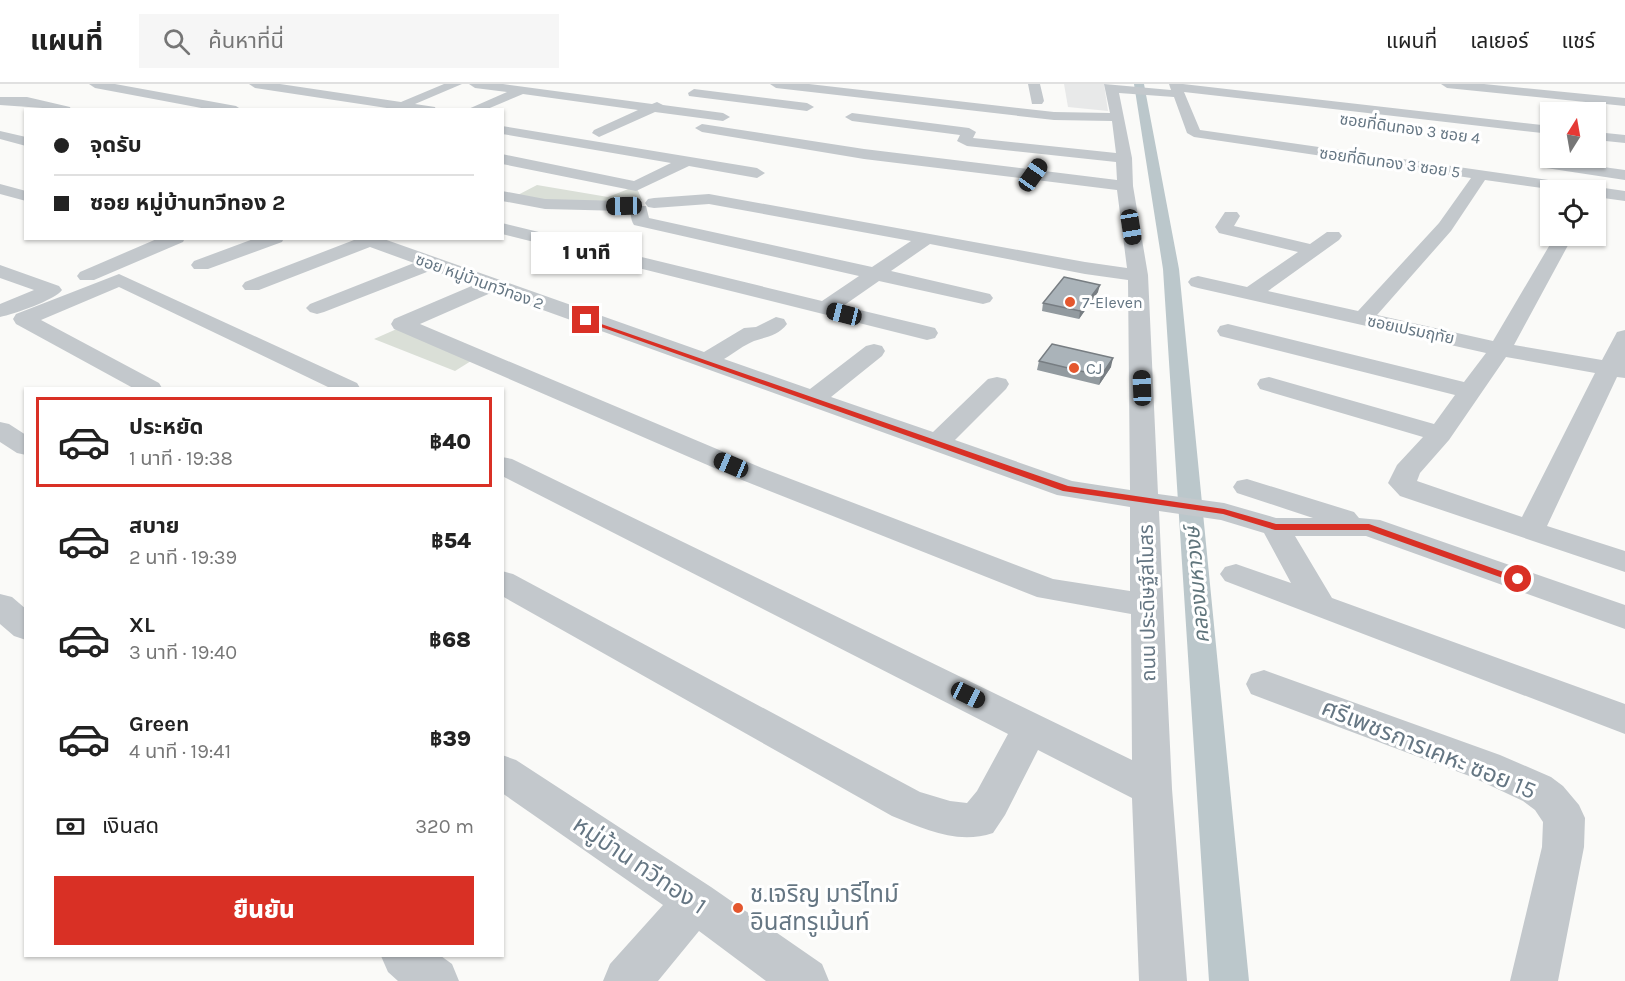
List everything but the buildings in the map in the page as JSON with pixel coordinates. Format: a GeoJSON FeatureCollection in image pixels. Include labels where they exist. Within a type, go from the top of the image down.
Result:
{"type":"FeatureCollection","features":[{"type":"Feature","properties":{"kind":"street"},"geometry":{"type":"LineString","coordinates":[[95,84],[225,108]]}},
{"type":"Feature","properties":{"kind":"street"},"geometry":{"type":"LineString","coordinates":[[255,84],[417,108]]}},
{"type":"Feature","properties":{"kind":"street"},"geometry":{"type":"LineString","coordinates":[[407,102],[456,84]]}},
{"type":"Feature","properties":{"kind":"street"},"geometry":{"type":"LineString","coordinates":[[475,84],[723,117]]}},
{"type":"Feature","properties":{"kind":"street"},"geometry":{"type":"LineString","coordinates":[[477,108],[538,84]]}},
{"type":"Feature","properties":{"kind":"street"},"geometry":{"type":"LineString","coordinates":[[776,84],[1054,116],[1118,95],[1157,92],[1540,129]]}},
{"type":"Feature","properties":{"kind":"street"},"geometry":{"type":"LineString","coordinates":[[1034,84],[1037,101]]}},
{"type":"Feature","properties":{"kind":"street"},"geometry":{"type":"LineString","coordinates":[[1447,84],[1625,102]]}},
{"type":"Feature","properties":{"kind":"street"},"geometry":{"type":"LineString","coordinates":[[346,93],[363,87]]}},
{"type":"Feature","properties":{"kind":"street"},"geometry":{"type":"LineString","coordinates":[[599,133],[655,107],[681,91],[751,101],[812,105],[746,148]]}},
{"type":"Feature","properties":{"kind":"street"},"geometry":{"type":"LineString","coordinates":[[1181,94],[1192,126],[1257,127]]}},
{"type":"Feature","properties":{"kind":"street","name":"ถนน ประดิษฐ์สโมสร"},"geometry":{"type":"LineString","coordinates":[[1118,95],[1124,172],[1138,275],[1154,503],[1147,605],[1152,789],[1163,981]]}},
{"type":"Feature","properties":{"kind":"street"},"geometry":{"type":"LineString","coordinates":[[555,111],[585,98]]}},
{"type":"Feature","properties":{"kind":"street"},"geometry":{"type":"LineString","coordinates":[[0,101],[28,101],[57,108]]}},
{"type":"Feature","properties":{"kind":"street"},"geometry":{"type":"LineString","coordinates":[[686,135],[751,101]]}},
{"type":"Feature","properties":{"kind":"street"},"geometry":{"type":"LineString","coordinates":[[1525,112],[1533,128],[1540,135]]}},
{"type":"Feature","properties":{"kind":"street"},"geometry":{"type":"LineString","coordinates":[[852,117],[969,132],[965,141],[1014,141],[1053,145],[1124,172]]}},
{"type":"Feature","properties":{"kind":"street","name":"ซอยที่ดินทอง 3 ซอย 5"},"geometry":{"type":"LineString","coordinates":[[1192,126],[1540,184]]}},
{"type":"Feature","properties":{"kind":"street"},"geometry":{"type":"LineString","coordinates":[[702,128],[762,139],[1033,175],[1124,172]]}},
{"type":"Feature","properties":{"kind":"street"},"geometry":{"type":"LineString","coordinates":[[504,130],[757,173]]}},
{"type":"Feature","properties":{"kind":"street"},"geometry":{"type":"LineString","coordinates":[[808,159],[839,133]]}},
{"type":"Feature","properties":{"kind":"street"},"geometry":{"type":"LineString","coordinates":[[0,135],[24,141]]}},
{"type":"Feature","properties":{"kind":"street"},"geometry":{"type":"LineString","coordinates":[[504,149],[539,136]]}},
{"type":"Feature","properties":{"kind":"street"},"geometry":{"type":"LineString","coordinates":[[1606,137],[1625,139]]}},
{"type":"Feature","properties":{"kind":"street"},"geometry":{"type":"LineString","coordinates":[[1020,193],[1053,145]]}},
{"type":"Feature","properties":{"kind":"street"},"geometry":{"type":"LineString","coordinates":[[875,168],[902,146]]}},
{"type":"Feature","properties":{"kind":"street"},"geometry":{"type":"LineString","coordinates":[[947,178],[973,149]]}},
{"type":"Feature","properties":{"kind":"street"},"geometry":{"type":"LineString","coordinates":[[504,160],[639,201]]}},
{"type":"Feature","properties":{"kind":"street"},"geometry":{"type":"LineString","coordinates":[[639,201],[687,161]]}},
{"type":"Feature","properties":{"kind":"street"},"geometry":{"type":"LineString","coordinates":[[1589,168],[1625,175]]}},
{"type":"Feature","properties":{"kind":"street"},"geometry":{"type":"LineString","coordinates":[[1362,319],[1444,227],[1481,175]]}},
{"type":"Feature","properties":{"kind":"street"},"geometry":{"type":"LineString","coordinates":[[0,189],[24,195]]}},
{"type":"Feature","properties":{"kind":"street"},"geometry":{"type":"LineString","coordinates":[[1606,193],[1625,196]]}},
{"type":"Feature","properties":{"kind":"street"},"geometry":{"type":"LineString","coordinates":[[504,196],[545,204],[709,199],[1085,268],[1138,275]]}},
{"type":"Feature","properties":{"kind":"street"},"geometry":{"type":"LineString","coordinates":[[639,201],[640,221],[983,298]]}},
{"type":"Feature","properties":{"kind":"street"},"geometry":{"type":"LineString","coordinates":[[1231,216],[1225,229],[1313,250]]}},
{"type":"Feature","properties":{"kind":"street"},"geometry":{"type":"LineString","coordinates":[[504,228],[927,333]]}},
{"type":"Feature","properties":{"kind":"street"},"geometry":{"type":"LineString","coordinates":[[619,257],[675,229]]}},
{"type":"Feature","properties":{"kind":"street"},"geometry":{"type":"LineString","coordinates":[[1252,293],[1333,236]]}},
{"type":"Feature","properties":{"kind":"street"},"geometry":{"type":"LineString","coordinates":[[824,309],[878,274],[927,238]]}},
{"type":"Feature","properties":{"kind":"street"},"geometry":{"type":"LineString","coordinates":[[0,311],[171,240]]}},
{"type":"Feature","properties":{"kind":"street"},"geometry":{"type":"LineString","coordinates":[[201,265],[270,240]]}},
{"type":"Feature","properties":{"kind":"street"},"geometry":{"type":"LineString","coordinates":[[252,286],[366,240]]}},
{"type":"Feature","properties":{"kind":"street","name":"ซอย หมู่บ้านทวีทอง 2"},"geometry":{"type":"LineString","coordinates":[[366,240],[1067,489],[1224,512],[1275,527],[1369,527]]}},
{"type":"Feature","properties":{"kind":"street"},"geometry":{"type":"LineString","coordinates":[[1558,246],[1500,349],[1440,434],[1407,471],[1402,483],[1410,490],[1625,562]]}},
{"type":"Feature","properties":{"kind":"street"},"geometry":{"type":"LineString","coordinates":[[317,308],[432,263]]}},
{"type":"Feature","properties":{"kind":"street"},"geometry":{"type":"LineString","coordinates":[[0,271],[52,291]]}},
{"type":"Feature","properties":{"kind":"street"},"geometry":{"type":"LineString","coordinates":[[148,387],[24,319],[119,280],[346,387]]}},
{"type":"Feature","properties":{"kind":"street","name":"ซอยเปรมฤทัย"},"geometry":{"type":"LineString","coordinates":[[1198,282],[1500,349],[1617,369]]}},
{"type":"Feature","properties":{"kind":"street"},"geometry":{"type":"LineString","coordinates":[[491,285],[402,325],[753,474],[1048,589],[1147,605]]}},
{"type":"Feature","properties":{"kind":"street"},"geometry":{"type":"LineString","coordinates":[[705,361],[752,333],[760,334],[776,324]]}},
{"type":"Feature","properties":{"kind":"street"},"geometry":{"type":"LineString","coordinates":[[1228,331],[1469,391]]}},
{"type":"Feature","properties":{"kind":"street"},"geometry":{"type":"LineString","coordinates":[[1527,530],[1533,524],[1617,369],[1625,337]]}},
{"type":"Feature","properties":{"kind":"street"},"geometry":{"type":"LineString","coordinates":[[813,399],[874,351]]}},
{"type":"Feature","properties":{"kind":"street"},"geometry":{"type":"LineString","coordinates":[[938,442],[997,384]]}},
{"type":"Feature","properties":{"kind":"street"},"geometry":{"type":"LineString","coordinates":[[1269,384],[1440,434]]}},
{"type":"Feature","properties":{"kind":"street"},"geometry":{"type":"LineString","coordinates":[[0,430],[24,446]]}},
{"type":"Feature","properties":{"kind":"street"},"geometry":{"type":"LineString","coordinates":[[504,466],[1152,789]]}},
{"type":"Feature","properties":{"kind":"street"},"geometry":{"type":"LineString","coordinates":[[1247,487],[1369,527],[1625,617]]}},
{"type":"Feature","properties":{"kind":"street"},"geometry":{"type":"LineString","coordinates":[[1275,527],[1321,606]]}},
{"type":"Feature","properties":{"kind":"street"},"geometry":{"type":"LineString","coordinates":[[1236,574],[1625,719]]}},
{"type":"Feature","properties":{"kind":"street"},"geometry":{"type":"LineString","coordinates":[[504,583],[906,804],[950,820],[963,822],[978,820],[991,802],[1031,727]]}},
{"type":"Feature","properties":{"kind":"street"},"geometry":{"type":"LineString","coordinates":[[0,605],[24,626]]}},
{"type":"Feature","properties":{"kind":"street","name":"ศรีเพชรการเคหะ ซอย 15"},"geometry":{"type":"LineString","coordinates":[[1264,684],[1486,766],[1537,789],[1549,798],[1564,818],[1563,847],[1534,981]]}},
{"type":"Feature","properties":{"kind":"street","name":"หมู่บ้าน ทวีทอง 1"},"geometry":{"type":"LineString","coordinates":[[504,772],[695,902],[805,981]]}},
{"type":"Feature","properties":{"kind":"street"},"geometry":{"type":"LineString","coordinates":[[627,981],[695,902]]}},
{"type":"Feature","properties":{"kind":"street"},"geometry":{"type":"LineString","coordinates":[[406,957],[435,981]]}},
{"type":"Feature","properties":{"kind":"shaded area"},"geometry":{"type":"Polygon","coordinates":[[[1064,84],[1104,84],[1108,111],[1068,107],[1064,84]]]}},
{"type":"Feature","properties":{"kind":"shaded area"},"geometry":{"type":"Polygon","coordinates":[[[537,185],[608,197],[636,186],[642,200],[628,202],[624,206],[512,198],[537,185]]]}},
{"type":"Feature","properties":{"kind":"shaded area"},"geometry":{"type":"Polygon","coordinates":[[[399,328],[471,361],[455,371],[374,339],[399,328]]]}},
{"type":"Feature","properties":{"kind":"waterway","name":"คลองมหาวงษ์"},"geometry":{"type":"LineString","coordinates":[[1139,84],[1171,269],[1229,981]]}},
{"type":"Feature","properties":{"kind":"place","name":"7-Eleven"},"geometry":{"type":"Point","coordinates":[1070,302]}},
{"type":"Feature","properties":{"kind":"place","name":"CJ"},"geometry":{"type":"Point","coordinates":[1074,368]}},
{"type":"Feature","properties":{"kind":"place","name":"ช.เจริญ มารีไทม์ อินสทรูเม้นท์"},"geometry":{"type":"Point","coordinates":[738,908]}},
{"type":"Feature","properties":{"kind":"route"},"geometry":{"type":"LineString","coordinates":[[586,320],[1067,489],[1224,512],[1275,527],[1369,527],[1518,579]]}}]}
